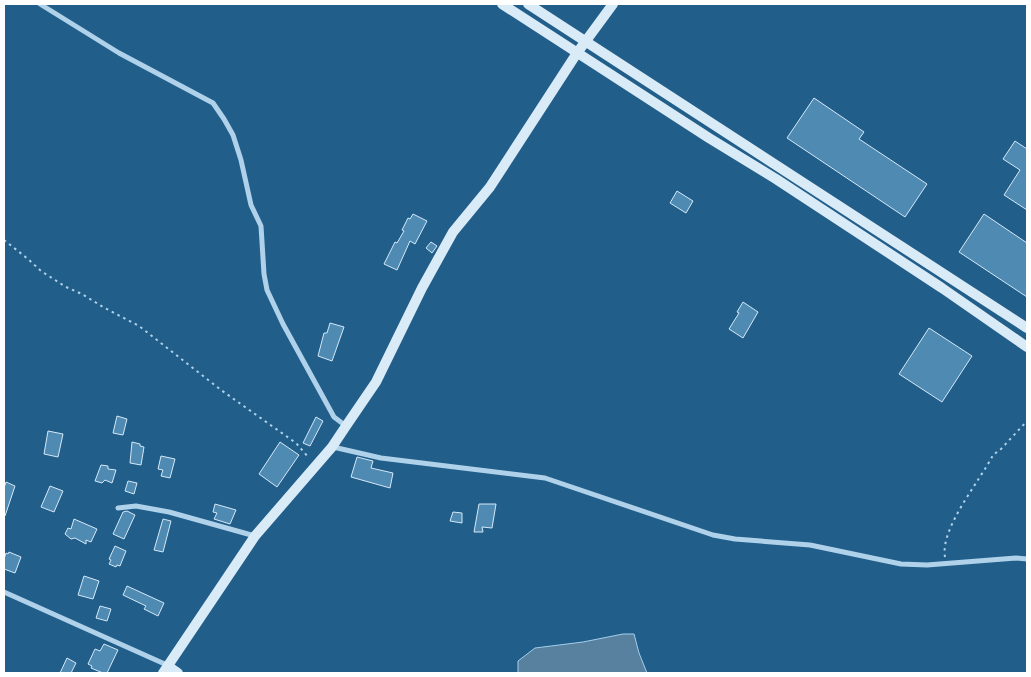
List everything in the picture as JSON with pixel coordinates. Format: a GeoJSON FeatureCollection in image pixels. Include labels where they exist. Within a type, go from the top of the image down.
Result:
{"type":"FeatureCollection","features":[{"type":"Feature","properties":{"kind":"street"},"geometry":{"type":"LineString","coordinates":[[40,4],[120,54],[212,103],[224,119],[241,160],[251,205],[261,226],[267,290],[283,324],[302,355],[308,371],[334,417],[346,426]]}},
{"type":"Feature","properties":{"kind":"street"},"geometry":{"type":"LineString","coordinates":[[502,4],[709,138],[776,179],[942,288],[1027,347]]}},
{"type":"Feature","properties":{"kind":"street"},"geometry":{"type":"LineString","coordinates":[[528,4],[1027,328]]}},
{"type":"Feature","properties":{"kind":"street"},"geometry":{"type":"LineString","coordinates":[[165,669],[255,536],[332,447],[376,382],[422,288],[453,232],[490,187],[577,53],[613,4]]}},
{"type":"Feature","properties":{"kind":"street"},"geometry":{"type":"LineString","coordinates":[[332,447],[381,458],[545,478],[713,535],[735,539],[810,545],[900,564],[1027,559]]}},
{"type":"Feature","properties":{"kind":"street"},"geometry":{"type":"LineString","coordinates":[[118,508],[136,506],[169,512],[255,536]]}},
{"type":"Feature","properties":{"kind":"street"},"geometry":{"type":"LineString","coordinates":[[4,592],[165,669],[178,673]]}},
{"type":"Feature","properties":{"kind":"path"},"geometry":{"type":"LineString","coordinates":[[4,240],[41,271],[66,288],[82,294],[139,326],[221,390],[296,443],[317,464]]}},
{"type":"Feature","properties":{"kind":"path"},"geometry":{"type":"LineString","coordinates":[[947,563],[944,554],[948,535],[956,516],[992,455],[1001,450],[1027,421]]}},
{"type":"Feature","properties":{"kind":"water"},"geometry":{"type":"Polygon","coordinates":[[[623,634],[634,634],[647,673],[518,673],[518,661],[535,648],[583,642],[623,634]]]}},
{"type":"Feature","properties":{"kind":"building"},"geometry":{"type":"Polygon","coordinates":[[[814,98],[864,132],[859,139],[927,184],[905,217],[787,138],[814,98]]]}},
{"type":"Feature","properties":{"kind":"building"},"geometry":{"type":"Polygon","coordinates":[[[1015,141],[1027,149],[1027,210],[1004,195],[1020,170],[1003,159],[1015,141]]]}},
{"type":"Feature","properties":{"kind":"building"},"geometry":{"type":"Polygon","coordinates":[[[677,191],[693,201],[686,213],[670,203],[677,191]]]}},
{"type":"Feature","properties":{"kind":"building"},"geometry":{"type":"Polygon","coordinates":[[[413,214],[427,221],[415,244],[410,241],[397,270],[384,264],[395,242],[397,243],[404,231],[402,230],[408,218],[410,219],[413,214]]]}},
{"type":"Feature","properties":{"kind":"building"},"geometry":{"type":"Polygon","coordinates":[[[984,214],[1027,243],[1027,297],[959,252],[984,214]]]}},
{"type":"Feature","properties":{"kind":"building"},"geometry":{"type":"Polygon","coordinates":[[[431,242],[437,246],[432,253],[426,248],[431,242]]]}},
{"type":"Feature","properties":{"kind":"building"},"geometry":{"type":"Polygon","coordinates":[[[743,302],[758,312],[743,338],[729,329],[739,313],[737,312],[743,302]]]}},
{"type":"Feature","properties":{"kind":"building"},"geometry":{"type":"Polygon","coordinates":[[[330,323],[344,327],[332,361],[318,356],[324,333],[327,333],[330,323]]]}},
{"type":"Feature","properties":{"kind":"building"},"geometry":{"type":"Polygon","coordinates":[[[929,328],[972,356],[942,402],[899,374],[929,328]]]}},
{"type":"Feature","properties":{"kind":"building"},"geometry":{"type":"Polygon","coordinates":[[[117,416],[127,419],[123,435],[113,433],[117,416]]]}},
{"type":"Feature","properties":{"kind":"building"},"geometry":{"type":"Polygon","coordinates":[[[316,417],[323,421],[310,446],[303,443],[316,417]]]}},
{"type":"Feature","properties":{"kind":"building"},"geometry":{"type":"Polygon","coordinates":[[[48,431],[63,434],[58,457],[44,454],[48,431]]]}},
{"type":"Feature","properties":{"kind":"building"},"geometry":{"type":"Polygon","coordinates":[[[132,442],[144,447],[141,465],[130,463],[132,442]]]}},
{"type":"Feature","properties":{"kind":"building"},"geometry":{"type":"Polygon","coordinates":[[[280,442],[299,455],[277,487],[259,474],[280,442]]]}},
{"type":"Feature","properties":{"kind":"building"},"geometry":{"type":"Polygon","coordinates":[[[161,456],[175,459],[170,478],[161,476],[163,470],[158,469],[161,456]]]}},
{"type":"Feature","properties":{"kind":"building"},"geometry":{"type":"Polygon","coordinates":[[[357,457],[373,461],[371,468],[393,473],[390,488],[351,477],[357,457]]]}},
{"type":"Feature","properties":{"kind":"building"},"geometry":{"type":"Polygon","coordinates":[[[101,465],[108,466],[108,469],[116,470],[112,483],[105,480],[102,483],[95,481],[101,465]]]}},
{"type":"Feature","properties":{"kind":"building"},"geometry":{"type":"Polygon","coordinates":[[[128,481],[137,483],[134,494],[125,491],[128,481]]]}},
{"type":"Feature","properties":{"kind":"building"},"geometry":{"type":"Polygon","coordinates":[[[6,482],[15,486],[4,516],[4,488],[6,482]]]}},
{"type":"Feature","properties":{"kind":"building"},"geometry":{"type":"Polygon","coordinates":[[[50,486],[63,491],[54,512],[41,507],[50,486]]]}},
{"type":"Feature","properties":{"kind":"building"},"geometry":{"type":"Polygon","coordinates":[[[215,504],[236,510],[230,524],[214,519],[217,513],[213,512],[215,504]]]}},
{"type":"Feature","properties":{"kind":"building"},"geometry":{"type":"Polygon","coordinates":[[[479,504],[496,504],[492,528],[482,527],[483,532],[474,532],[479,504]]]}},
{"type":"Feature","properties":{"kind":"building"},"geometry":{"type":"Polygon","coordinates":[[[127,511],[135,515],[124,539],[113,534],[123,512],[127,511]]]}},
{"type":"Feature","properties":{"kind":"building"},"geometry":{"type":"Polygon","coordinates":[[[453,512],[462,513],[462,523],[450,521],[453,512]]]}},
{"type":"Feature","properties":{"kind":"building"},"geometry":{"type":"Polygon","coordinates":[[[74,519],[97,529],[91,542],[86,540],[86,544],[75,538],[71,539],[65,534],[68,528],[71,529],[74,519]]]}},
{"type":"Feature","properties":{"kind":"building"},"geometry":{"type":"Polygon","coordinates":[[[163,519],[171,521],[163,552],[154,550],[163,519]]]}},
{"type":"Feature","properties":{"kind":"building"},"geometry":{"type":"Polygon","coordinates":[[[115,546],[126,551],[120,566],[117,565],[116,567],[109,564],[111,560],[109,559],[115,546]]]}},
{"type":"Feature","properties":{"kind":"building"},"geometry":{"type":"Polygon","coordinates":[[[9,552],[21,557],[15,573],[4,569],[4,559],[6,553],[8,554],[9,552]]]}},
{"type":"Feature","properties":{"kind":"building"},"geometry":{"type":"Polygon","coordinates":[[[84,576],[99,581],[93,599],[78,595],[84,576]]]}},
{"type":"Feature","properties":{"kind":"building"},"geometry":{"type":"Polygon","coordinates":[[[127,586],[164,603],[158,616],[144,609],[146,606],[123,595],[127,586]]]}},
{"type":"Feature","properties":{"kind":"building"},"geometry":{"type":"Polygon","coordinates":[[[100,606],[111,609],[107,621],[96,618],[100,606]]]}},
{"type":"Feature","properties":{"kind":"building"},"geometry":{"type":"Polygon","coordinates":[[[104,644],[118,650],[107,673],[91,668],[92,666],[88,664],[95,649],[100,651],[104,644]]]}},
{"type":"Feature","properties":{"kind":"building"},"geometry":{"type":"Polygon","coordinates":[[[67,658],[76,663],[71,673],[60,673],[67,658]]]}}]}
